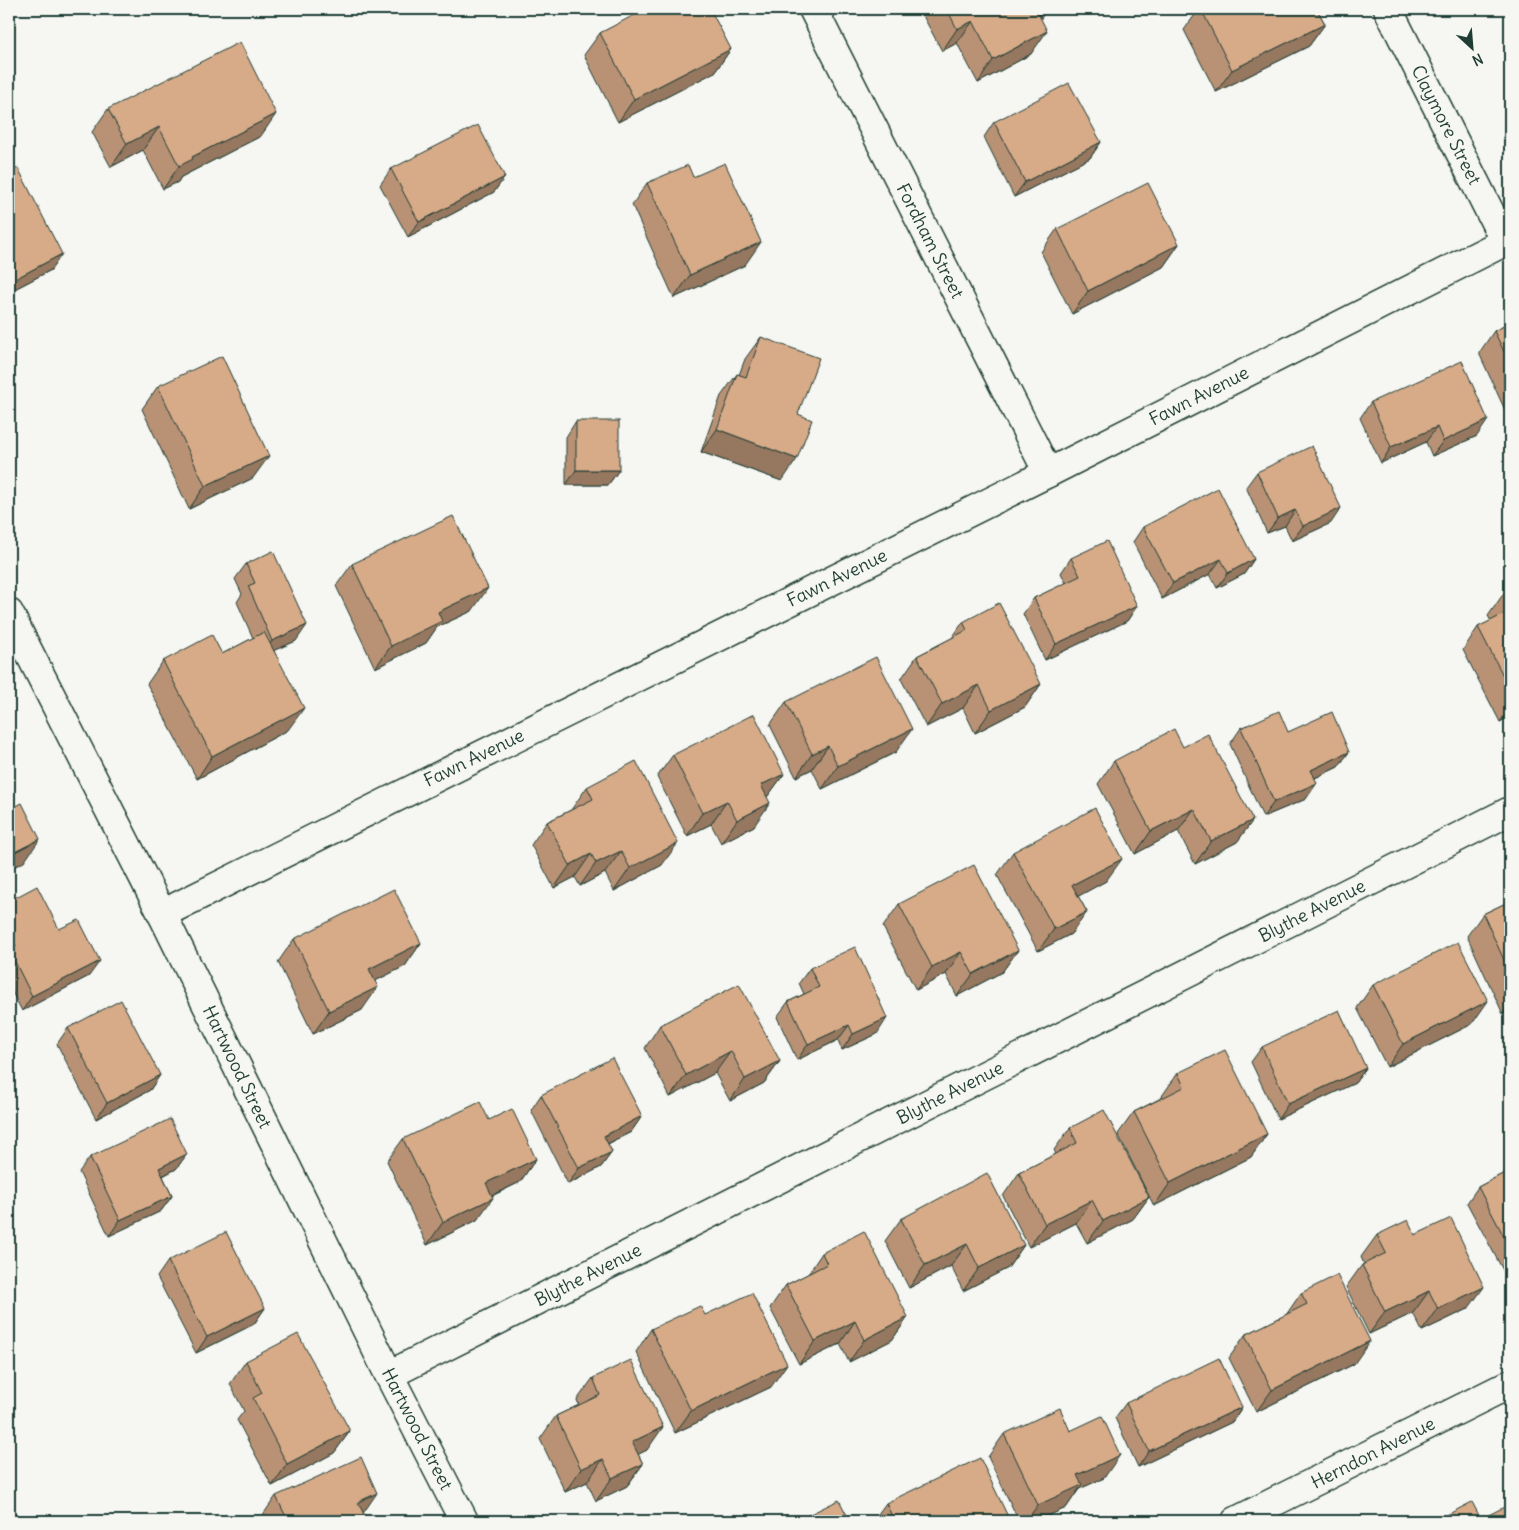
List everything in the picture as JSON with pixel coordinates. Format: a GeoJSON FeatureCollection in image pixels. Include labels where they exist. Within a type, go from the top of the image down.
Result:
{"type":"FeatureCollection","features":[{"type":"Feature","properties":{"kind":"street","name":"Fordham Street"},"geometry":{"type":"LineString","coordinates":[[813,9],[1048,473]]}},
{"type":"Feature","properties":{"kind":"street","name":"Claymore Street"},"geometry":{"type":"LineString","coordinates":[[1388,9],[1508,240]]}},
{"type":"Feature","properties":{"kind":"street","name":"Fawn Avenue"},"geometry":{"type":"LineString","coordinates":[[162,914],[1048,473],[1508,240]]}},
{"type":"Feature","properties":{"kind":"street","name":"Hartwood Street"},"geometry":{"type":"LineString","coordinates":[[9,613],[162,914],[389,1376],[464,1521]]}},
{"type":"Feature","properties":{"kind":"street","name":"Blythe Avenue"},"geometry":{"type":"LineString","coordinates":[[389,1376],[1510,811]]}},
{"type":"Feature","properties":{"kind":"street","name":"Herndon Avenue"},"geometry":{"type":"LineString","coordinates":[[1236,1521],[1510,1384]]}},
{"type":"Feature","properties":{"kind":"building"},"geometry":{"type":"Polygon","coordinates":[[[651,9],[710,9],[731,49],[634,99],[600,33],[640,12],[641,14],[651,9]]]}},
{"type":"Feature","properties":{"kind":"building"},"geometry":{"type":"Polygon","coordinates":[[[947,9],[1036,9],[1047,31],[993,60],[973,21],[957,29],[947,9]]]}},
{"type":"Feature","properties":{"kind":"building"},"geometry":{"type":"Polygon","coordinates":[[[1201,9],[1317,9],[1325,24],[1232,70],[1201,9]]]}},
{"type":"Feature","properties":{"kind":"building"},"geometry":{"type":"Polygon","coordinates":[[[240,42],[276,114],[192,157],[193,159],[179,166],[159,127],[127,144],[108,109],[240,42]]]}},
{"type":"Feature","properties":{"kind":"building"},"geometry":{"type":"Polygon","coordinates":[[[1069,83],[1101,142],[1025,182],[994,122],[1069,83]]]}},
{"type":"Feature","properties":{"kind":"building"},"geometry":{"type":"Polygon","coordinates":[[[478,125],[505,177],[419,222],[391,169],[478,125]]]}},
{"type":"Feature","properties":{"kind":"building"},"geometry":{"type":"Polygon","coordinates":[[[725,163],[761,242],[690,275],[647,183],[688,165],[693,177],[725,163]]]}},
{"type":"Feature","properties":{"kind":"building"},"geometry":{"type":"Polygon","coordinates":[[[18,168],[62,254],[13,280],[9,272],[9,172],[18,168]]]}},
{"type":"Feature","properties":{"kind":"building"},"geometry":{"type":"Polygon","coordinates":[[[1148,183],[1179,244],[1088,291],[1057,229],[1148,183]]]}},
{"type":"Feature","properties":{"kind":"building"},"geometry":{"type":"Polygon","coordinates":[[[1510,323],[1510,364],[1494,331],[1510,323]]]}},
{"type":"Feature","properties":{"kind":"building"},"geometry":{"type":"Polygon","coordinates":[[[761,337],[819,358],[798,414],[812,420],[797,459],[717,429],[737,374],[746,377],[761,337]]]}},
{"type":"Feature","properties":{"kind":"building"},"geometry":{"type":"Polygon","coordinates":[[[222,356],[269,456],[205,486],[158,386],[222,356]]]}},
{"type":"Feature","properties":{"kind":"building"},"geometry":{"type":"Polygon","coordinates":[[[1462,361],[1488,420],[1443,441],[1437,427],[1391,447],[1371,402],[1462,361]]]}},
{"type":"Feature","properties":{"kind":"building"},"geometry":{"type":"Polygon","coordinates":[[[576,421],[619,421],[619,470],[576,470],[576,421]]]}},
{"type":"Feature","properties":{"kind":"building"},"geometry":{"type":"Polygon","coordinates":[[[1312,446],[1341,508],[1303,526],[1295,510],[1278,518],[1257,472],[1312,446]]]}},
{"type":"Feature","properties":{"kind":"building"},"geometry":{"type":"Polygon","coordinates":[[[1218,488],[1254,559],[1228,573],[1221,559],[1173,583],[1143,527],[1218,488]]]}},
{"type":"Feature","properties":{"kind":"building"},"geometry":{"type":"Polygon","coordinates":[[[453,516],[488,588],[438,612],[442,621],[391,646],[352,564],[453,516]]]}},
{"type":"Feature","properties":{"kind":"building"},"geometry":{"type":"Polygon","coordinates":[[[1107,541],[1137,606],[1056,644],[1034,598],[1080,576],[1071,558],[1107,541]]]}},
{"type":"Feature","properties":{"kind":"building"},"geometry":{"type":"Polygon","coordinates":[[[273,551],[307,625],[272,641],[248,586],[255,583],[246,564],[273,551]]]}},
{"type":"Feature","properties":{"kind":"building"},"geometry":{"type":"Polygon","coordinates":[[[1510,590],[1510,605],[1504,593],[1510,590]]]}},
{"type":"Feature","properties":{"kind":"building"},"geometry":{"type":"Polygon","coordinates":[[[999,603],[1041,684],[991,710],[979,685],[942,704],[917,656],[967,630],[963,622],[999,603]]]}},
{"type":"Feature","properties":{"kind":"building"},"geometry":{"type":"Polygon","coordinates":[[[1510,611],[1510,689],[1478,627],[1510,611]]]}},
{"type":"Feature","properties":{"kind":"building"},"geometry":{"type":"Polygon","coordinates":[[[264,632],[304,708],[212,756],[163,661],[212,635],[222,654],[264,632]]]}},
{"type":"Feature","properties":{"kind":"building"},"geometry":{"type":"Polygon","coordinates":[[[876,657],[912,729],[838,766],[828,746],[812,754],[786,702],[876,657]]]}},
{"type":"Feature","properties":{"kind":"building"},"geometry":{"type":"Polygon","coordinates":[[[1279,711],[1288,732],[1332,712],[1349,752],[1311,770],[1317,783],[1274,802],[1241,728],[1279,711]]]}},
{"type":"Feature","properties":{"kind":"building"},"geometry":{"type":"Polygon","coordinates":[[[754,714],[784,774],[761,785],[770,803],[737,820],[727,801],[702,813],[673,755],[754,714]]]}},
{"type":"Feature","properties":{"kind":"building"},"geometry":{"type":"Polygon","coordinates":[[[1174,729],[1183,747],[1208,734],[1253,820],[1211,841],[1194,809],[1151,831],[1114,761],[1174,729]]]}},
{"type":"Feature","properties":{"kind":"building"},"geometry":{"type":"Polygon","coordinates":[[[636,761],[678,843],[630,868],[621,851],[596,863],[591,854],[570,865],[547,822],[593,799],[587,787],[636,761]]]}},
{"type":"Feature","properties":{"kind":"building"},"geometry":{"type":"Polygon","coordinates":[[[22,803],[40,839],[9,855],[9,810],[22,803]]]}},
{"type":"Feature","properties":{"kind":"building"},"geometry":{"type":"Polygon","coordinates":[[[1095,808],[1122,859],[1072,885],[1087,912],[1054,929],[1013,852],[1095,808]]]}},
{"type":"Feature","properties":{"kind":"building"},"geometry":{"type":"Polygon","coordinates":[[[974,865],[1018,950],[973,974],[961,952],[932,967],[899,904],[974,865]]]}},
{"type":"Feature","properties":{"kind":"building"},"geometry":{"type":"Polygon","coordinates":[[[37,886],[59,929],[79,920],[100,961],[32,996],[9,950],[16,946],[9,933],[9,901],[37,886]]]}},
{"type":"Feature","properties":{"kind":"building"},"geometry":{"type":"Polygon","coordinates":[[[394,889],[421,943],[369,969],[378,987],[329,1011],[294,939],[394,889]]]}},
{"type":"Feature","properties":{"kind":"building"},"geometry":{"type":"Polygon","coordinates":[[[1510,901],[1510,973],[1483,914],[1510,901]]]}},
{"type":"Feature","properties":{"kind":"building"},"geometry":{"type":"Polygon","coordinates":[[[1458,942],[1488,1001],[1403,1044],[1373,985],[1458,942]]]}},
{"type":"Feature","properties":{"kind":"building"},"geometry":{"type":"Polygon","coordinates":[[[855,947],[887,1018],[853,1034],[849,1025],[808,1044],[788,1002],[819,987],[810,968],[855,947]]]}},
{"type":"Feature","properties":{"kind":"building"},"geometry":{"type":"Polygon","coordinates":[[[739,984],[780,1061],[745,1079],[731,1051],[686,1075],[660,1025],[739,984]]]}},
{"type":"Feature","properties":{"kind":"building"},"geometry":{"type":"Polygon","coordinates":[[[121,1000],[160,1075],[107,1103],[68,1028],[121,1000]]]}},
{"type":"Feature","properties":{"kind":"building"},"geometry":{"type":"Polygon","coordinates":[[[1339,1010],[1366,1068],[1288,1104],[1262,1047],[1339,1010]]]}},
{"type":"Feature","properties":{"kind":"building"},"geometry":{"type":"Polygon","coordinates":[[[1225,1050],[1267,1134],[1170,1183],[1134,1112],[1184,1087],[1178,1073],[1225,1050]]]}},
{"type":"Feature","properties":{"kind":"building"},"geometry":{"type":"Polygon","coordinates":[[[612,1058],[642,1116],[604,1136],[612,1152],[579,1168],[541,1095],[612,1058]]]}},
{"type":"Feature","properties":{"kind":"building"},"geometry":{"type":"Polygon","coordinates":[[[480,1102],[489,1120],[512,1109],[536,1159],[486,1183],[493,1198],[443,1222],[403,1139],[480,1102]]]}},
{"type":"Feature","properties":{"kind":"building"},"geometry":{"type":"Polygon","coordinates":[[[1104,1110],[1149,1197],[1103,1221],[1092,1200],[1045,1224],[1019,1173],[1077,1143],[1070,1128],[1104,1110]]]}},
{"type":"Feature","properties":{"kind":"building"},"geometry":{"type":"Polygon","coordinates":[[[170,1119],[187,1154],[159,1168],[172,1196],[120,1220],[90,1157],[170,1119]]]}},
{"type":"Feature","properties":{"kind":"building"},"geometry":{"type":"Polygon","coordinates":[[[1510,1170],[1510,1248],[1478,1187],[1510,1170]]]}},
{"type":"Feature","properties":{"kind":"building"},"geometry":{"type":"Polygon","coordinates":[[[987,1173],[1024,1245],[979,1268],[967,1244],[925,1265],[901,1219],[987,1173]]]}},
{"type":"Feature","properties":{"kind":"building"},"geometry":{"type":"Polygon","coordinates":[[[1451,1218],[1484,1287],[1438,1309],[1429,1291],[1385,1312],[1362,1265],[1386,1253],[1377,1235],[1408,1220],[1415,1235],[1451,1218]]]}},
{"type":"Feature","properties":{"kind":"building"},"geometry":{"type":"Polygon","coordinates":[[[864,1231],[908,1317],[864,1340],[855,1321],[815,1341],[786,1285],[827,1264],[822,1253],[864,1231]]]}},
{"type":"Feature","properties":{"kind":"building"},"geometry":{"type":"Polygon","coordinates":[[[226,1232],[265,1308],[207,1337],[168,1261],[226,1232]]]}},
{"type":"Feature","properties":{"kind":"building"},"geometry":{"type":"Polygon","coordinates":[[[1337,1275],[1370,1341],[1272,1390],[1245,1335],[1307,1304],[1301,1293],[1337,1275]]]}},
{"type":"Feature","properties":{"kind":"building"},"geometry":{"type":"Polygon","coordinates":[[[752,1293],[787,1364],[691,1411],[651,1329],[700,1306],[705,1315],[752,1293]]]}},
{"type":"Feature","properties":{"kind":"building"},"geometry":{"type":"Polygon","coordinates":[[[298,1334],[350,1431],[287,1464],[253,1398],[262,1393],[246,1361],[298,1334]]]}},
{"type":"Feature","properties":{"kind":"building"},"geometry":{"type":"Polygon","coordinates":[[[1219,1358],[1242,1407],[1149,1451],[1126,1403],[1219,1358]]]}},
{"type":"Feature","properties":{"kind":"building"},"geometry":{"type":"Polygon","coordinates":[[[631,1360],[663,1427],[632,1442],[643,1464],[612,1478],[603,1459],[581,1469],[556,1416],[600,1395],[593,1378],[631,1360]]]}},
{"type":"Feature","properties":{"kind":"building"},"geometry":{"type":"Polygon","coordinates":[[[1060,1408],[1070,1431],[1102,1416],[1120,1455],[1077,1475],[1082,1485],[1038,1505],[1004,1434],[1060,1408]]]}},
{"type":"Feature","properties":{"kind":"building"},"geometry":{"type":"Polygon","coordinates":[[[361,1457],[377,1493],[358,1502],[367,1521],[288,1521],[276,1496],[361,1457]]]}},
{"type":"Feature","properties":{"kind":"building"},"geometry":{"type":"Polygon","coordinates":[[[980,1458],[1010,1521],[894,1521],[886,1503],[980,1458]]]}},
{"type":"Feature","properties":{"kind":"building"},"geometry":{"type":"Polygon","coordinates":[[[839,1500],[850,1521],[796,1521],[839,1500]]]}},
{"type":"Feature","properties":{"kind":"building"},"geometry":{"type":"Polygon","coordinates":[[[1472,1502],[1481,1519],[1510,1504],[1510,1521],[1446,1521],[1443,1517],[1472,1502]]]}},
{"type":"Feature","properties":{"kind":"building"},"geometry":{"type":"Polygon","coordinates":[[[72,1516],[74,1521],[61,1521],[72,1516]]]}}]}
